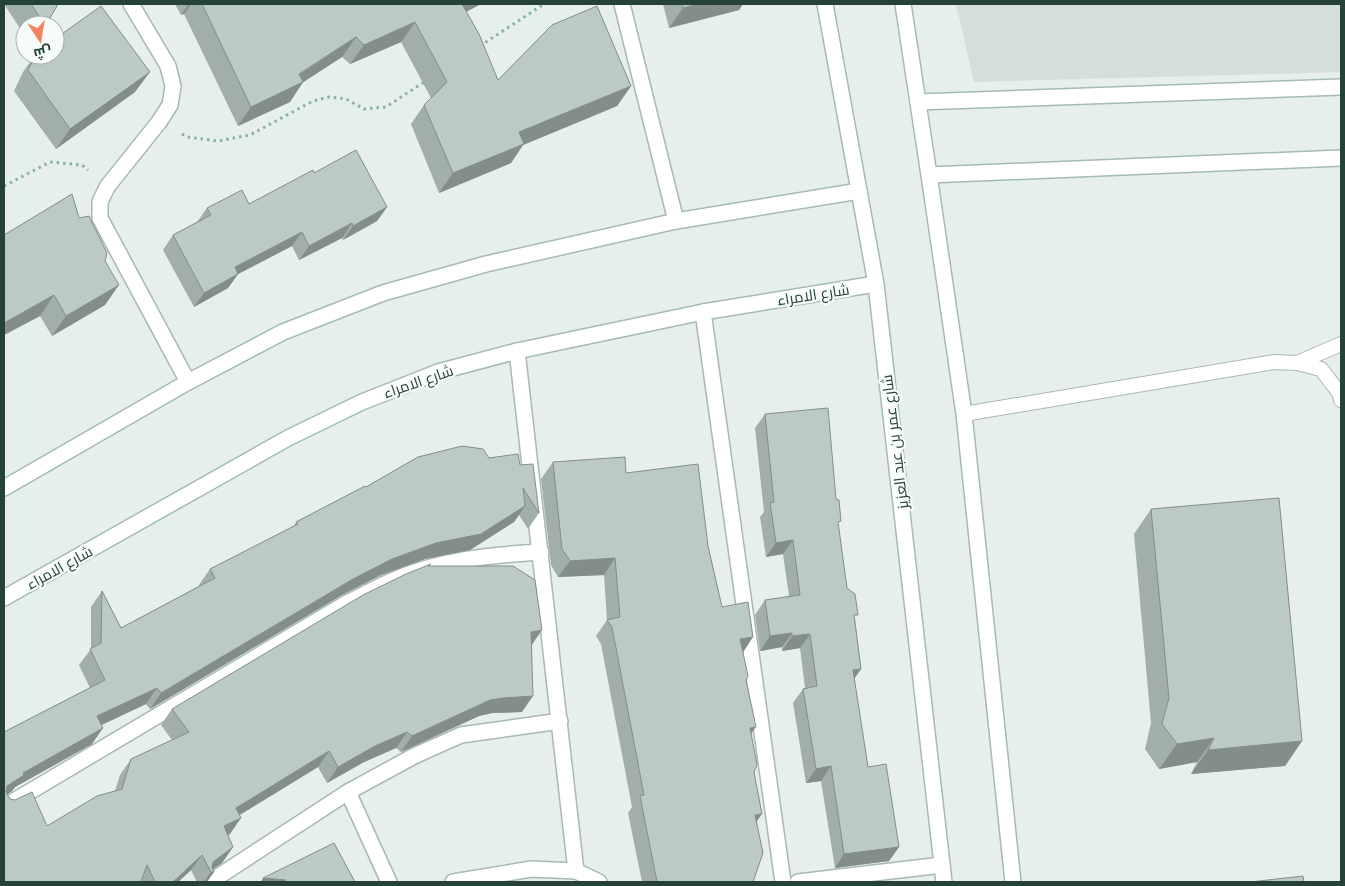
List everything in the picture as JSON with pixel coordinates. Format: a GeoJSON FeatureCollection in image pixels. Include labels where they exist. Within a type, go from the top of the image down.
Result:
{"type":"FeatureCollection","features":[{"type":"Feature","properties":{"kind":"street"},"geometry":{"type":"LineString","coordinates":[[131,4],[168,66],[173,86],[170,106],[107,187],[100,202],[100,218],[188,382]]}},
{"type":"Feature","properties":{"kind":"street"},"geometry":{"type":"LineString","coordinates":[[622,4],[676,221]]}},
{"type":"Feature","properties":{"kind":"street","name":"شارع عمر بن عبد العزيز"},"geometry":{"type":"LineString","coordinates":[[825,4],[876,284],[944,882]]}},
{"type":"Feature","properties":{"kind":"street"},"geometry":{"type":"LineString","coordinates":[[903,4],[930,175],[964,414],[1012,876],[999,882]]}},
{"type":"Feature","properties":{"kind":"street"},"geometry":{"type":"LineString","coordinates":[[918,102],[1341,87]]}},
{"type":"Feature","properties":{"kind":"street"},"geometry":{"type":"LineString","coordinates":[[930,175],[1341,158]]}},
{"type":"Feature","properties":{"kind":"street"},"geometry":{"type":"LineString","coordinates":[[6,484],[188,382],[284,332],[383,293],[486,264],[676,221],[859,191]]}},
{"type":"Feature","properties":{"kind":"street","name":"شارع الامراء"},"geometry":{"type":"LineString","coordinates":[[4,598],[288,438],[362,402],[438,372],[517,351],[703,312],[876,284]]}},
{"type":"Feature","properties":{"kind":"street"},"geometry":{"type":"LineString","coordinates":[[703,312],[783,882]]}},
{"type":"Feature","properties":{"kind":"street"},"geometry":{"type":"LineString","coordinates":[[517,351],[576,871]]}},
{"type":"Feature","properties":{"kind":"street"},"geometry":{"type":"LineString","coordinates":[[4,807],[346,603],[392,580],[440,565],[473,558],[540,552]]}},
{"type":"Feature","properties":{"kind":"street"},"geometry":{"type":"LineString","coordinates":[[210,882],[348,792],[414,756],[461,735],[560,721]]}},
{"type":"Feature","properties":{"kind":"street"},"geometry":{"type":"LineString","coordinates":[[348,792],[390,882]]}},
{"type":"Feature","properties":{"kind":"street"},"geometry":{"type":"LineString","coordinates":[[798,882],[942,865]]}},
{"type":"Feature","properties":{"kind":"street"},"geometry":{"type":"LineString","coordinates":[[453,882],[531,869],[576,871],[599,882]]}},
{"type":"Feature","properties":{"kind":"lane"},"geometry":{"type":"LineString","coordinates":[[1298,363],[1341,344]]}},
{"type":"Feature","properties":{"kind":"lane"},"geometry":{"type":"LineString","coordinates":[[964,414],[1274,362],[1298,363],[1321,368],[1340,394],[1341,400]]}},
{"type":"Feature","properties":{"kind":"path"},"geometry":{"type":"LineString","coordinates":[[477,47],[544,4]]}},
{"type":"Feature","properties":{"kind":"path"},"geometry":{"type":"LineString","coordinates":[[159,122],[187,137],[218,141],[250,135],[313,101],[329,97],[346,100],[364,109],[386,107],[428,80]]}},
{"type":"Feature","properties":{"kind":"path"},"geometry":{"type":"LineString","coordinates":[[4,186],[50,162],[82,165],[107,187]]}},
{"type":"Feature","properties":{"kind":"shaded area"},"geometry":{"type":"Polygon","coordinates":[[[956,4],[1341,4],[1341,72],[974,82],[956,4]]]}},
{"type":"Feature","properties":{"kind":"building"},"geometry":{"type":"Polygon","coordinates":[[[31,4],[58,4],[52,15],[38,15],[31,4]]]}},
{"type":"Feature","properties":{"kind":"building"},"geometry":{"type":"Polygon","coordinates":[[[202,4],[462,4],[479,34],[498,80],[552,25],[597,6],[631,86],[519,132],[524,144],[453,173],[424,105],[447,82],[415,22],[364,45],[356,37],[299,74],[303,82],[251,107],[202,4]]]}},
{"type":"Feature","properties":{"kind":"building"},"geometry":{"type":"Polygon","coordinates":[[[682,4],[698,4],[683,8],[682,4]]]}},
{"type":"Feature","properties":{"kind":"building"},"geometry":{"type":"Polygon","coordinates":[[[101,6],[150,72],[70,129],[28,70],[31,65],[65,65],[65,32],[101,6]]]}},
{"type":"Feature","properties":{"kind":"building"},"geometry":{"type":"Polygon","coordinates":[[[356,150],[387,207],[353,226],[352,223],[309,246],[302,232],[235,267],[238,274],[204,293],[173,235],[211,215],[207,208],[242,190],[249,204],[313,170],[314,173],[356,150]]]}},
{"type":"Feature","properties":{"kind":"building"},"geometry":{"type":"Polygon","coordinates":[[[72,194],[79,218],[89,216],[107,253],[105,261],[119,285],[66,316],[54,295],[4,323],[4,235],[72,194]]]}},
{"type":"Feature","properties":{"kind":"building"},"geometry":{"type":"Polygon","coordinates":[[[828,408],[836,499],[839,500],[841,521],[838,522],[847,588],[855,594],[858,615],[854,615],[861,669],[853,670],[868,767],[886,764],[899,847],[844,854],[831,766],[816,769],[803,689],[817,686],[810,634],[792,636],[792,633],[770,636],[765,600],[800,595],[793,540],[776,543],[770,503],[774,502],[765,414],[828,408]]]}},
{"type":"Feature","properties":{"kind":"building"},"geometry":{"type":"Polygon","coordinates":[[[462,446],[483,449],[489,458],[518,454],[520,465],[533,464],[539,513],[523,488],[525,506],[481,534],[436,543],[392,559],[353,579],[161,693],[157,688],[97,716],[103,728],[23,773],[24,775],[7,786],[6,792],[10,799],[15,800],[32,792],[47,826],[97,796],[122,789],[131,759],[189,732],[172,709],[363,595],[431,564],[428,566],[513,566],[535,580],[542,630],[531,632],[533,696],[490,700],[412,736],[407,732],[375,746],[338,767],[329,751],[236,808],[241,818],[224,826],[233,847],[213,862],[214,872],[211,872],[202,855],[173,882],[155,882],[147,865],[141,882],[4,882],[4,732],[105,680],[90,649],[101,643],[102,591],[121,628],[215,578],[210,569],[298,524],[296,522],[366,487],[418,457],[462,446]]]}},
{"type":"Feature","properties":{"kind":"building"},"geometry":{"type":"Polygon","coordinates":[[[625,457],[626,473],[698,464],[708,546],[722,607],[748,602],[753,637],[740,639],[756,727],[750,728],[757,765],[754,772],[762,814],[755,815],[763,853],[753,882],[657,882],[640,796],[644,795],[612,627],[607,620],[620,617],[615,558],[570,561],[562,549],[553,462],[625,457]]]}},
{"type":"Feature","properties":{"kind":"building"},"geometry":{"type":"Polygon","coordinates":[[[1279,498],[1302,741],[1208,750],[1214,738],[1177,744],[1162,724],[1169,698],[1151,509],[1279,498]]]}},
{"type":"Feature","properties":{"kind":"building"},"geometry":{"type":"Polygon","coordinates":[[[334,843],[355,882],[282,882],[286,880],[263,878],[334,843]]]}},
{"type":"Feature","properties":{"kind":"building"},"geometry":{"type":"Polygon","coordinates":[[[1303,876],[1304,882],[1250,882],[1303,876]]]}}]}
